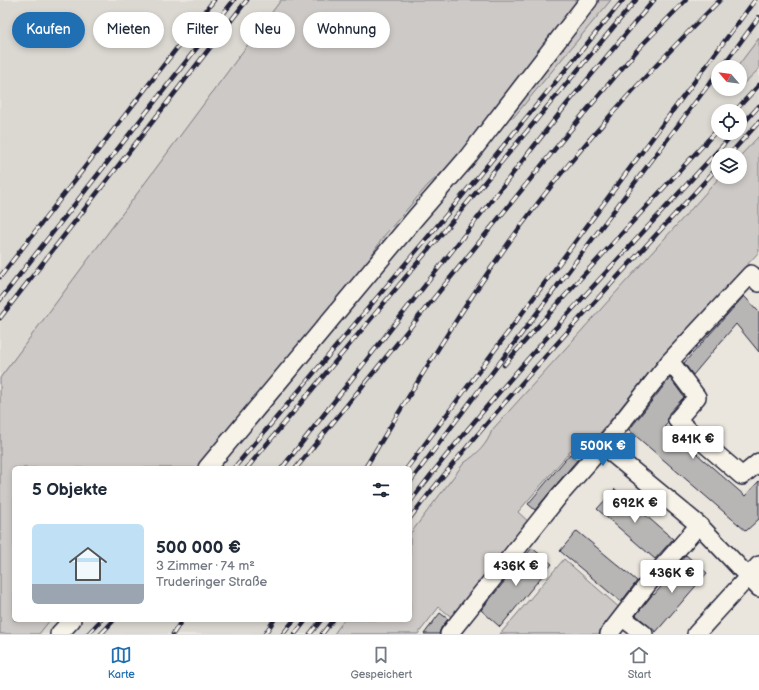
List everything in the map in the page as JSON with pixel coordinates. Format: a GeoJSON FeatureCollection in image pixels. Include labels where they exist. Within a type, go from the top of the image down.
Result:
{"type":"FeatureCollection","features":[{"type":"Feature","properties":{"kind":"street"},"geometry":{"type":"LineString","coordinates":[[210,466],[416,217],[467,158],[589,0]]}},
{"type":"Feature","properties":{"kind":"street"},"geometry":{"type":"LineString","coordinates":[[449,634],[559,496],[603,446],[670,361],[756,275]]}},
{"type":"Feature","properties":{"kind":"street"},"geometry":{"type":"LineString","coordinates":[[670,361],[697,397],[677,420],[742,476],[759,462]]}},
{"type":"Feature","properties":{"kind":"street"},"geometry":{"type":"LineString","coordinates":[[603,446],[699,525],[755,576],[696,634]]}},
{"type":"Feature","properties":{"kind":"street"},"geometry":{"type":"LineString","coordinates":[[609,634],[623,618],[654,576],[699,525]]}},
{"type":"Feature","properties":{"kind":"street"},"geometry":{"type":"LineString","coordinates":[[623,618],[644,634]]}},
{"type":"Feature","properties":{"kind":"street"},"geometry":{"type":"LineString","coordinates":[[59,634],[70,622]]}},
{"type":"Feature","properties":{"kind":"shaded area"},"geometry":{"type":"Polygon","coordinates":[[[0,0],[759,0],[759,136],[747,149],[711,148],[711,184],[714,184],[492,430],[488,441],[474,456],[464,463],[412,531],[412,466],[12,466],[12,622],[343,622],[334,634],[0,634],[0,0]]]}},
{"type":"Feature","properties":{"kind":"shaded area"},"geometry":{"type":"Polygon","coordinates":[[[281,0],[583,0],[463,154],[428,185],[384,236],[352,285],[200,466],[12,466],[12,622],[48,622],[39,634],[0,634],[0,378],[245,48],[295,48],[295,12],[272,12],[281,0]]]}},
{"type":"Feature","properties":{"kind":"shaded area"},"geometry":{"type":"Polygon","coordinates":[[[598,0],[611,0],[513,118],[509,116],[598,0]]]}},
{"type":"Feature","properties":{"kind":"shaded area"},"geometry":{"type":"Polygon","coordinates":[[[759,38],[759,69],[747,80],[747,60],[742,60],[759,38]]]}},
{"type":"Feature","properties":{"kind":"shaded area"},"geometry":{"type":"Polygon","coordinates":[[[759,136],[759,252],[664,354],[583,454],[574,447],[518,512],[531,524],[454,619],[439,607],[418,634],[334,634],[343,622],[412,622],[412,531],[464,463],[477,453],[484,445],[492,430],[714,184],[747,184],[747,149],[759,136]]]}},
{"type":"Feature","properties":{"kind":"shaded area"},"geometry":{"type":"Polygon","coordinates":[[[564,559],[622,610],[601,634],[500,634],[564,559]]]}},
{"type":"Feature","properties":{"kind":"building"},"geometry":{"type":"Polygon","coordinates":[[[744,296],[759,312],[759,352],[736,324],[693,375],[684,363],[744,296]]]}},
{"type":"Feature","properties":{"kind":"building"},"geometry":{"type":"Polygon","coordinates":[[[670,378],[684,397],[669,413],[668,423],[665,426],[745,496],[759,481],[759,519],[746,531],[629,430],[670,378]]]}},
{"type":"Feature","properties":{"kind":"building"},"geometry":{"type":"Polygon","coordinates":[[[570,454],[577,460],[535,510],[528,504],[570,454]]]}},
{"type":"Feature","properties":{"kind":"building"},"geometry":{"type":"Polygon","coordinates":[[[615,489],[673,539],[655,559],[597,509],[615,489]]]}},
{"type":"Feature","properties":{"kind":"building"},"geometry":{"type":"Polygon","coordinates":[[[577,531],[637,581],[621,602],[560,551],[577,531]]]}},
{"type":"Feature","properties":{"kind":"building"},"geometry":{"type":"Polygon","coordinates":[[[532,548],[552,564],[500,627],[481,610],[532,548]]]}},
{"type":"Feature","properties":{"kind":"building"},"geometry":{"type":"Polygon","coordinates":[[[686,555],[707,573],[656,632],[636,615],[672,574],[671,572],[686,555]]]}},
{"type":"Feature","properties":{"kind":"building"},"geometry":{"type":"Polygon","coordinates":[[[440,613],[448,619],[441,628],[439,634],[424,634],[440,613]]]}},
{"type":"Feature","properties":{"kind":"railway"},"geometry":{"type":"LineString","coordinates":[[0,277],[214,0]]}},
{"type":"Feature","properties":{"kind":"railway"},"geometry":{"type":"LineString","coordinates":[[0,300],[234,0]]}},
{"type":"Feature","properties":{"kind":"railway"},"geometry":{"type":"LineString","coordinates":[[0,318],[247,0]]}},
{"type":"Feature","properties":{"kind":"railway"},"geometry":{"type":"LineString","coordinates":[[236,466],[448,213],[623,0]]}},
{"type":"Feature","properties":{"kind":"railway"},"geometry":{"type":"LineString","coordinates":[[249,466],[636,0]]}},
{"type":"Feature","properties":{"kind":"railway"},"geometry":{"type":"LineString","coordinates":[[284,466],[567,104],[654,0]]}},
{"type":"Feature","properties":{"kind":"railway"},"geometry":{"type":"LineString","coordinates":[[298,466],[576,123],[639,48],[686,0]]}},
{"type":"Feature","properties":{"kind":"railway"},"geometry":{"type":"LineString","coordinates":[[366,466],[456,320],[538,203],[613,112],[720,0]]}},
{"type":"Feature","properties":{"kind":"railway"},"geometry":{"type":"LineString","coordinates":[[408,466],[755,0]]}},
{"type":"Feature","properties":{"kind":"railway"},"geometry":{"type":"LineString","coordinates":[[727,60],[759,17]]}},
{"type":"Feature","properties":{"kind":"railway"},"geometry":{"type":"LineString","coordinates":[[412,479],[711,81]]}},
{"type":"Feature","properties":{"kind":"railway"},"geometry":{"type":"LineString","coordinates":[[741,104],[759,85]]}},
{"type":"Feature","properties":{"kind":"railway"},"geometry":{"type":"LineString","coordinates":[[747,119],[759,106]]}},
{"type":"Feature","properties":{"kind":"railway"},"geometry":{"type":"LineString","coordinates":[[735,148],[759,122]]}},
{"type":"Feature","properties":{"kind":"railway"},"geometry":{"type":"LineString","coordinates":[[504,365],[579,280],[711,137]]}},
{"type":"Feature","properties":{"kind":"railway"},"geometry":{"type":"LineString","coordinates":[[412,499],[527,360],[728,140]]}},
{"type":"Feature","properties":{"kind":"railway"},"geometry":{"type":"LineString","coordinates":[[412,515],[446,472],[522,383],[711,175]]}},
{"type":"Feature","properties":{"kind":"railway"},"geometry":{"type":"LineString","coordinates":[[88,634],[99,622]]}},
{"type":"Feature","properties":{"kind":"railway"},"geometry":{"type":"LineString","coordinates":[[101,634],[112,622]]}},
{"type":"Feature","properties":{"kind":"railway"},"geometry":{"type":"LineString","coordinates":[[173,634],[181,622]]}},
{"type":"Feature","properties":{"kind":"railway"},"geometry":{"type":"LineString","coordinates":[[265,634],[273,622]]}},
{"type":"Feature","properties":{"kind":"railway"},"geometry":{"type":"LineString","coordinates":[[283,634],[292,622]]}},
{"type":"Feature","properties":{"kind":"railway"},"geometry":{"type":"LineString","coordinates":[[295,634],[304,622]]}},
{"type":"Feature","properties":{"kind":"railway"},"geometry":{"type":"LineString","coordinates":[[310,634],[319,622]]}},
{"type":"Feature","properties":{"kind":"railway"},"geometry":{"type":"LineString","coordinates":[[322,634],[331,622]]}}]}
